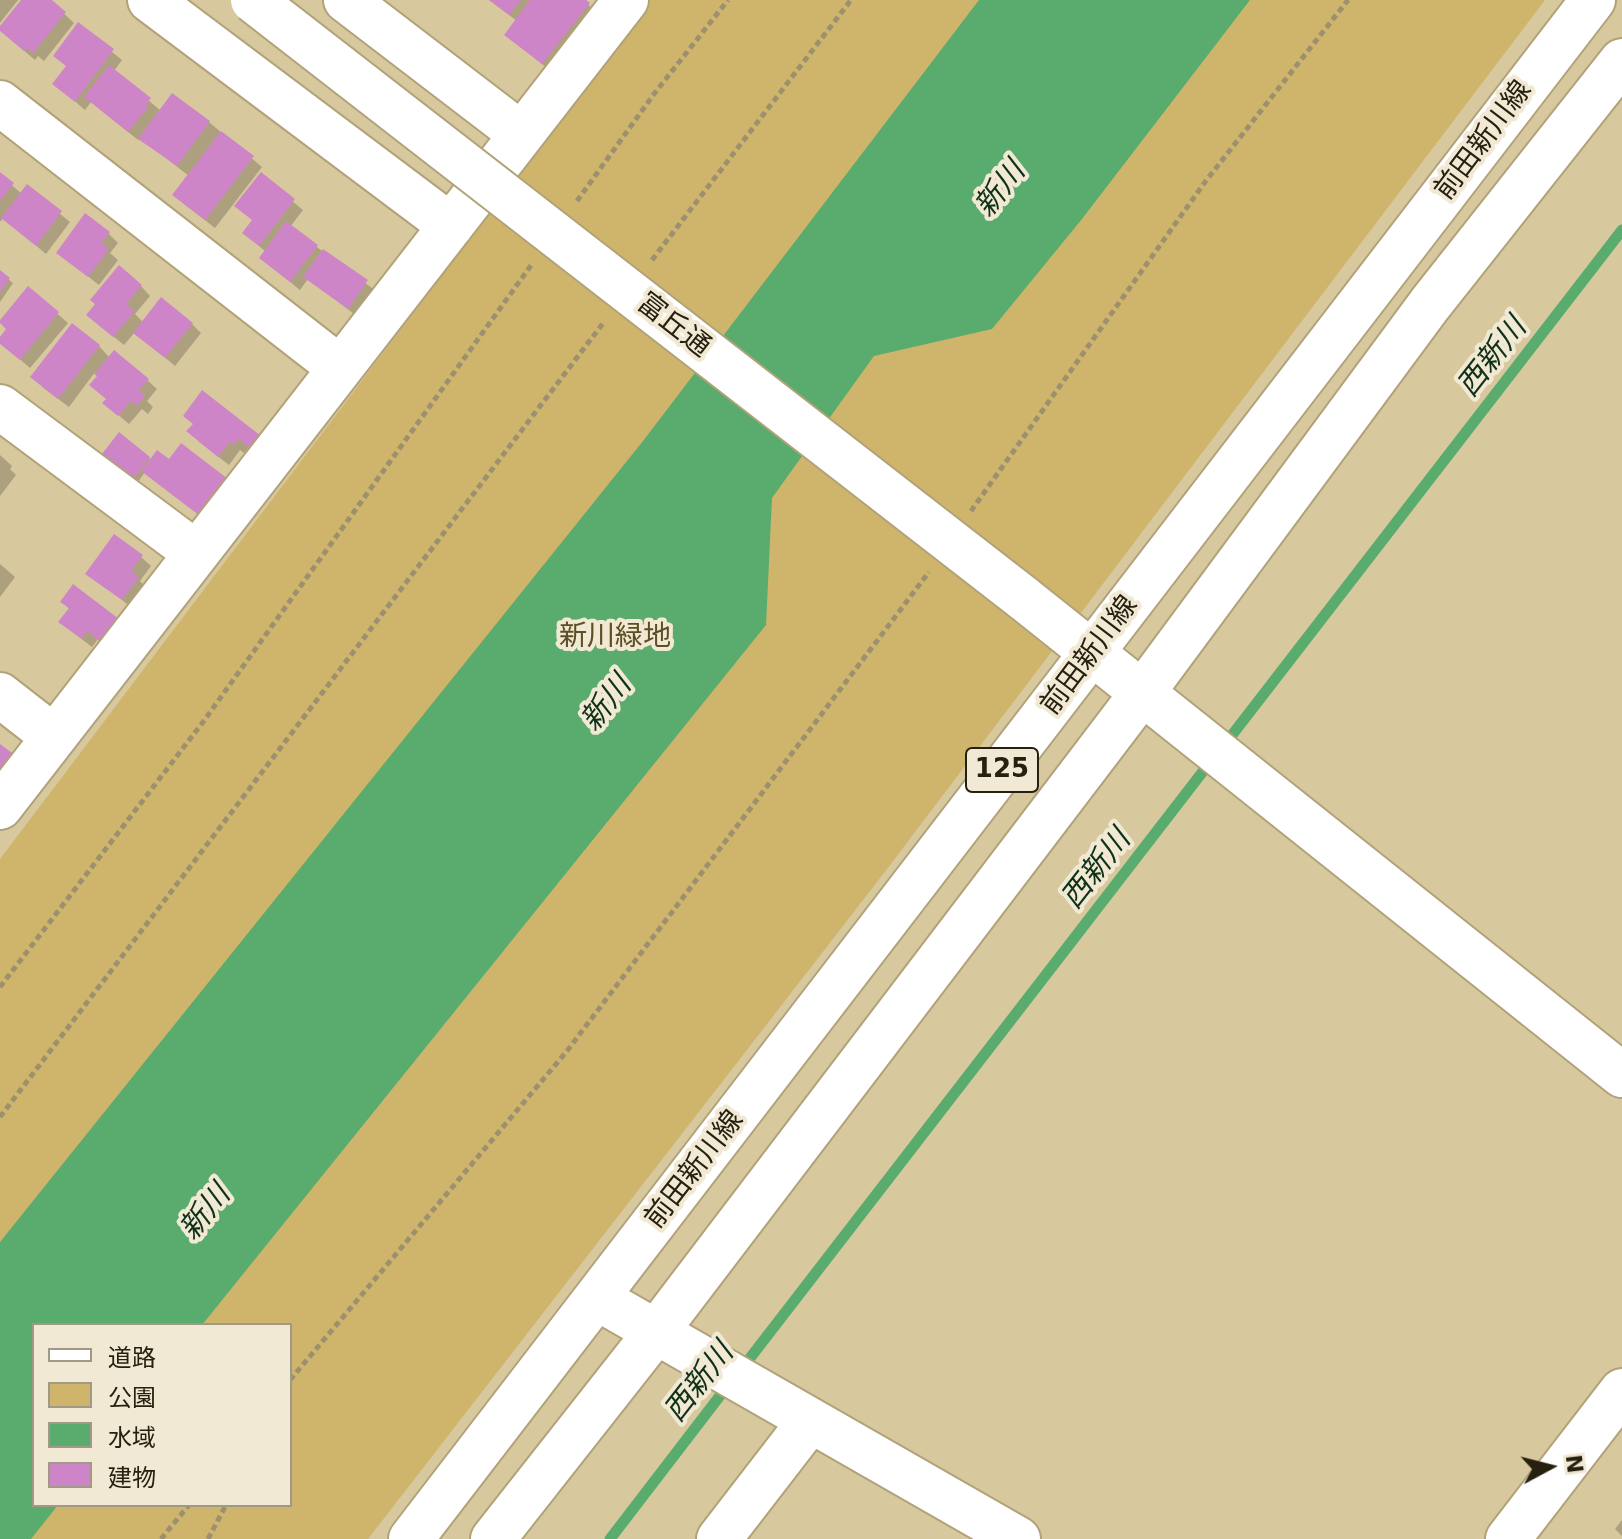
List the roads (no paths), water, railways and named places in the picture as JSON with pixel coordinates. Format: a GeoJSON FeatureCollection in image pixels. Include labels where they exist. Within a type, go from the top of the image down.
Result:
{"type":"FeatureCollection","features":[{"type":"Feature","properties":{"kind":"street"},"geometry":{"type":"LineString","coordinates":[[150,0],[451,226]]}},
{"type":"Feature","properties":{"kind":"street","name":"富丘通"},"geometry":{"type":"LineString","coordinates":[[253,0],[1093,652],[1622,1075]]}},
{"type":"Feature","properties":{"kind":"street"},"geometry":{"type":"LineString","coordinates":[[346,0],[521,134]]}},
{"type":"Feature","properties":{"kind":"street"},"geometry":{"type":"LineString","coordinates":[[0,807],[626,0]]}},
{"type":"Feature","properties":{"kind":"street","name":"前田新川線"},"geometry":{"type":"LineString","coordinates":[[411,1539],[1593,0]]}},
{"type":"Feature","properties":{"kind":"street","name":"前田新川線"},"geometry":{"type":"LineString","coordinates":[[493,1539],[656,1332],[1143,692],[1430,304],[1622,61]]}},
{"type":"Feature","properties":{"kind":"street"},"geometry":{"type":"LineString","coordinates":[[0,103],[340,368]]}},
{"type":"Feature","properties":{"kind":"street"},"geometry":{"type":"LineString","coordinates":[[0,407],[196,553]]}},
{"type":"Feature","properties":{"kind":"street"},"geometry":{"type":"LineString","coordinates":[[0,695],[54,737]]}},
{"type":"Feature","properties":{"kind":"street"},"geometry":{"type":"LineString","coordinates":[[597,1298],[1018,1539]]}},
{"type":"Feature","properties":{"kind":"street"},"geometry":{"type":"LineString","coordinates":[[1508,1539],[1622,1391]]}},
{"type":"Feature","properties":{"kind":"street"},"geometry":{"type":"LineString","coordinates":[[719,1539],[798,1414]]}},
{"type":"Feature","properties":{"kind":"water","name":"新川"},"geometry":{"type":"Polygon","coordinates":[[[979,0],[1250,0],[1082,219],[992,329],[874,356],[772,498],[766,625],[204,1323],[32,1323],[32,1507],[56,1507],[31,1539],[0,1539],[0,1242],[643,441],[979,0]]]}},
{"type":"Feature","properties":{"kind":"waterway","name":"西新川"},"geometry":{"type":"LineString","coordinates":[[1222,748],[1622,230]]}},
{"type":"Feature","properties":{"kind":"waterway","name":"西新川"},"geometry":{"type":"LineString","coordinates":[[740,1371],[1211,761]]}},
{"type":"Feature","properties":{"kind":"waterway","name":"西新川"},"geometry":{"type":"LineString","coordinates":[[610,1539],[729,1384]]}},
{"type":"Feature","properties":{"kind":"park label","name":"新川緑地"},"geometry":{"type":"Point","coordinates":[615,638]}}]}
